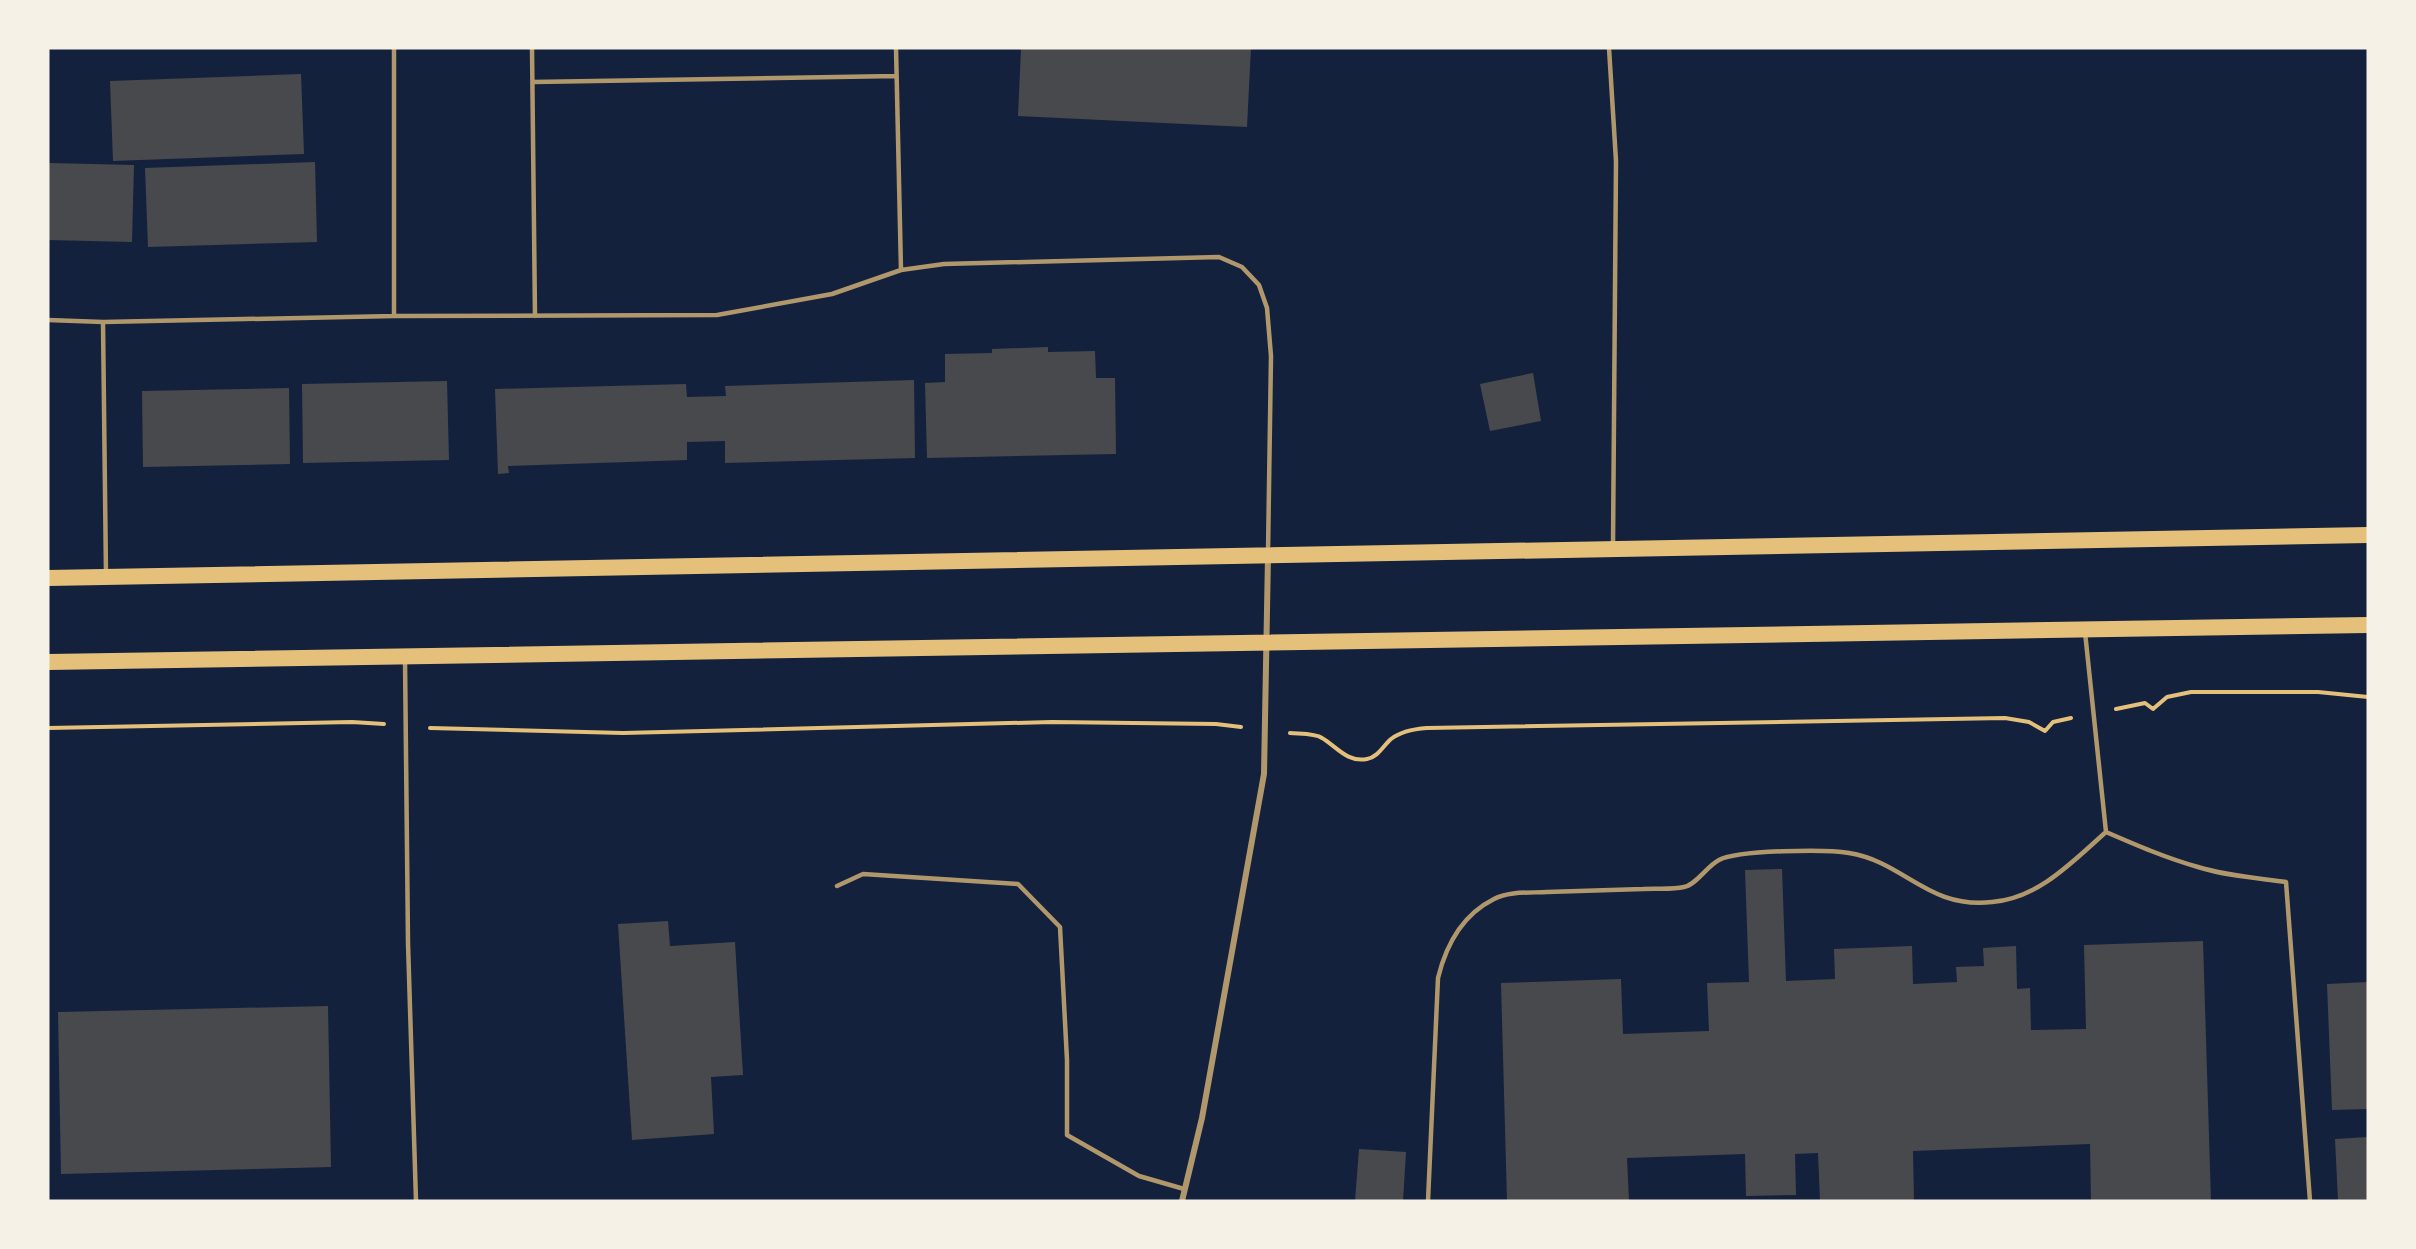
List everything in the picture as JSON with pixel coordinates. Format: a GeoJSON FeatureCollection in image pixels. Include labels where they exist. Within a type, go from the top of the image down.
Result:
{"type":"FeatureCollection","features":[{"type":"Feature","properties":{"kind":"highway"},"geometry":{"type":"LineString","coordinates":[[48,578],[2368,535]]}},
{"type":"Feature","properties":{"kind":"highway"},"geometry":{"type":"LineString","coordinates":[[48,662],[2368,625]]}},
{"type":"Feature","properties":{"kind":"street"},"geometry":{"type":"LineString","coordinates":[[1182,1201],[1202,1118],[1264,774],[1268,556]]}},
{"type":"Feature","properties":{"kind":"lane"},"geometry":{"type":"LineString","coordinates":[[394,48],[394,316]]}},
{"type":"Feature","properties":{"kind":"lane"},"geometry":{"type":"LineString","coordinates":[[532,48],[536,316]]}},
{"type":"Feature","properties":{"kind":"lane"},"geometry":{"type":"LineString","coordinates":[[896,48],[901,270]]}},
{"type":"Feature","properties":{"kind":"lane"},"geometry":{"type":"LineString","coordinates":[[1609,48],[1616,161],[1613,549]]}},
{"type":"Feature","properties":{"kind":"lane"},"geometry":{"type":"LineString","coordinates":[[533,82],[896,76]]}},
{"type":"Feature","properties":{"kind":"lane"},"geometry":{"type":"LineString","coordinates":[[48,320],[103,322],[394,316],[717,315],[832,294],[901,270],[944,264],[1219,257],[1242,267],[1259,285],[1267,308],[1271,356],[1268,556]]}},
{"type":"Feature","properties":{"kind":"lane"},"geometry":{"type":"LineString","coordinates":[[103,322],[106,577]]}},
{"type":"Feature","properties":{"kind":"lane"},"geometry":{"type":"LineString","coordinates":[[2084,629],[2106,832]]}},
{"type":"Feature","properties":{"kind":"lane"},"geometry":{"type":"LineString","coordinates":[[405,656],[408,932],[416,1201]]}},
{"type":"Feature","properties":{"kind":"lane"},"geometry":{"type":"LineString","coordinates":[[1428,1201],[1438,978],[1443,956],[1454,934],[1465,921],[1494,899],[1526,893],[1686,887],[1714,862],[1731,855],[1828,851],[1849,852],[1878,862],[1946,899],[1990,903],[2010,900],[2047,883],[2106,832]]}},
{"type":"Feature","properties":{"kind":"lane"},"geometry":{"type":"LineString","coordinates":[[2106,832],[2170,859],[2200,868],[2286,882],[2310,1201]]}},
{"type":"Feature","properties":{"kind":"lane"},"geometry":{"type":"LineString","coordinates":[[837,886],[863,874],[1018,884],[1060,927],[1067,1060],[1067,1135],[1139,1176],[1184,1189]]}},
{"type":"Feature","properties":{"kind":"path"},"geometry":{"type":"LineString","coordinates":[[2145,703],[2153,709],[2172,695],[2200,692],[2318,692],[2368,697]]}},
{"type":"Feature","properties":{"kind":"path"},"geometry":{"type":"LineString","coordinates":[[1322,737],[1337,751],[1362,759],[1375,756],[1390,740],[1401,733],[1426,728],[2005,718],[2029,722],[2045,731],[2053,722]]}},
{"type":"Feature","properties":{"kind":"path"},"geometry":{"type":"LineString","coordinates":[[48,729],[352,722]]}},
{"type":"Feature","properties":{"kind":"path"},"geometry":{"type":"LineString","coordinates":[[455,730],[623,733],[1052,722],[1216,724]]}},
{"type":"Feature","properties":{"kind":"building"},"geometry":{"type":"Polygon","coordinates":[[[1021,48],[1251,48],[1247,127],[1018,116],[1021,48]]]}},
{"type":"Feature","properties":{"kind":"building"},"geometry":{"type":"Polygon","coordinates":[[[301,74],[304,154],[113,161],[110,81],[301,74]]]}},
{"type":"Feature","properties":{"kind":"building"},"geometry":{"type":"Polygon","coordinates":[[[315,162],[317,242],[148,247],[145,168],[315,162]]]}},
{"type":"Feature","properties":{"kind":"building"},"geometry":{"type":"Polygon","coordinates":[[[48,163],[134,165],[132,242],[48,240],[48,163]]]}},
{"type":"Feature","properties":{"kind":"building"},"geometry":{"type":"Polygon","coordinates":[[[1048,347],[1048,352],[1095,351],[1096,378],[1115,378],[1116,454],[927,458],[925,383],[945,382],[945,354],[992,353],[992,349],[1048,347]]]}},
{"type":"Feature","properties":{"kind":"building"},"geometry":{"type":"Polygon","coordinates":[[[1533,373],[1541,421],[1490,431],[1480,384],[1533,373]]]}},
{"type":"Feature","properties":{"kind":"building"},"geometry":{"type":"Polygon","coordinates":[[[914,380],[915,458],[725,463],[725,441],[687,442],[687,460],[508,466],[509,473],[498,474],[495,389],[686,384],[687,397],[726,396],[725,386],[914,380]]]}},
{"type":"Feature","properties":{"kind":"building"},"geometry":{"type":"Polygon","coordinates":[[[447,381],[449,460],[303,463],[302,384],[447,381]]]}},
{"type":"Feature","properties":{"kind":"building"},"geometry":{"type":"Polygon","coordinates":[[[289,388],[290,464],[143,467],[142,391],[289,388]]]}},
{"type":"Feature","properties":{"kind":"building"},"geometry":{"type":"Polygon","coordinates":[[[1782,869],[1786,981],[1835,979],[1834,949],[1912,946],[1913,984],[1957,982],[1956,967],[1984,966],[1983,948],[2016,946],[2017,989],[2030,988],[2031,1030],[2086,1029],[2084,945],[2203,941],[2211,1201],[2091,1201],[2090,1144],[1913,1151],[1914,1201],[1820,1201],[1818,1153],[1795,1154],[1796,1195],[1746,1196],[1745,1154],[1627,1158],[1629,1201],[1507,1201],[1501,983],[1621,979],[1623,1034],[1709,1031],[1707,983],[1749,982],[1745,870],[1782,869]]]}},
{"type":"Feature","properties":{"kind":"building"},"geometry":{"type":"Polygon","coordinates":[[[668,921],[670,946],[735,942],[743,1075],[711,1077],[714,1134],[632,1140],[618,924],[668,921]]]}},
{"type":"Feature","properties":{"kind":"building"},"geometry":{"type":"Polygon","coordinates":[[[2368,982],[2368,1109],[2332,1110],[2327,984],[2368,982]]]}},
{"type":"Feature","properties":{"kind":"building"},"geometry":{"type":"Polygon","coordinates":[[[328,1006],[331,1167],[61,1174],[58,1012],[328,1006]]]}},
{"type":"Feature","properties":{"kind":"building"},"geometry":{"type":"Polygon","coordinates":[[[2368,1137],[2368,1201],[2338,1201],[2335,1139],[2368,1137]]]}},
{"type":"Feature","properties":{"kind":"building"},"geometry":{"type":"Polygon","coordinates":[[[1359,1149],[1406,1152],[1403,1201],[1355,1201],[1359,1149]]]}}]}
